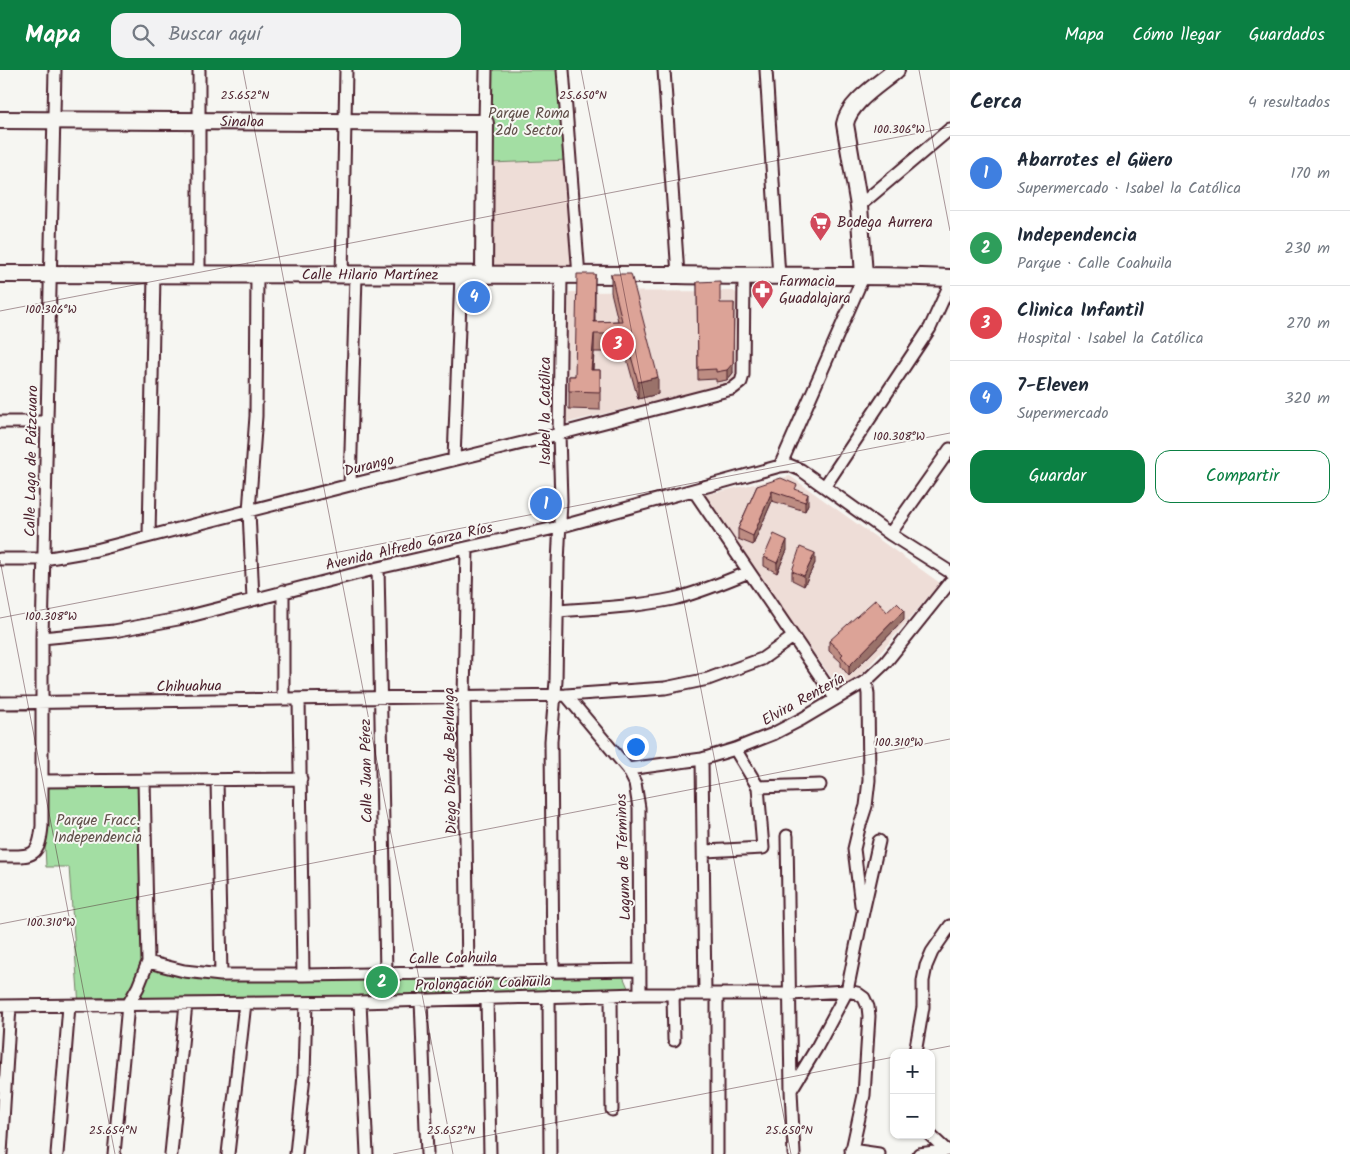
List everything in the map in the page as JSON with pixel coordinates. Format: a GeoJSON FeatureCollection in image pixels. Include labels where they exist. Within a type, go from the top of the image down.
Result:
{"type":"FeatureCollection","features":[{"type":"Feature","properties":{"kind":"street","name":"Calle Lago de Pátzcuaro"},"geometry":{"type":"LineString","coordinates":[[0,856],[20,856],[36,852],[39,846],[42,826],[42,638],[55,70]]}},
{"type":"Feature","properties":{"kind":"street"},"geometry":{"type":"LineString","coordinates":[[199,70],[199,275]]}},
{"type":"Feature","properties":{"kind":"street"},"geometry":{"type":"LineString","coordinates":[[346,70],[350,485]]}},
{"type":"Feature","properties":{"kind":"street"},"geometry":{"type":"LineString","coordinates":[[484,275],[486,70]]}},
{"type":"Feature","properties":{"kind":"street"},"geometry":{"type":"LineString","coordinates":[[564,70],[579,276]]}},
{"type":"Feature","properties":{"kind":"street"},"geometry":{"type":"LineString","coordinates":[[664,70],[678,275]]}},
{"type":"Feature","properties":{"kind":"street"},"geometry":{"type":"LineString","coordinates":[[766,70],[779,276]]}},
{"type":"Feature","properties":{"kind":"street"},"geometry":{"type":"LineString","coordinates":[[896,70],[854,106],[846,117],[846,130],[859,206],[864,275],[780,466],[795,466],[890,534],[950,572]]}},
{"type":"Feature","properties":{"kind":"street","name":"Sinaloa"},"geometry":{"type":"LineString","coordinates":[[0,120],[485,123]]}},
{"type":"Feature","properties":{"kind":"street"},"geometry":{"type":"LineString","coordinates":[[859,206],[950,129]]}},
{"type":"Feature","properties":{"kind":"street","name":"Calle Hilario Martínez"},"geometry":{"type":"LineString","coordinates":[[0,274],[678,275],[744,277],[864,275],[950,278]]}},
{"type":"Feature","properties":{"kind":"street"},"geometry":{"type":"LineString","coordinates":[[149,536],[154,275]]}},
{"type":"Feature","properties":{"kind":"street"},"geometry":{"type":"LineString","coordinates":[[252,599],[249,511],[256,416],[257,275]]}},
{"type":"Feature","properties":{"kind":"street"},"geometry":{"type":"LineString","coordinates":[[454,459],[461,275]]}},
{"type":"Feature","properties":{"kind":"street","name":"Isabel la Católica"},"geometry":{"type":"LineString","coordinates":[[553,971],[551,741],[560,695],[557,611],[561,501],[559,434],[561,276]]}},
{"type":"Feature","properties":{"kind":"street","name":"Durango"},"geometry":{"type":"LineString","coordinates":[[0,558],[44,559],[96,550],[732,389],[741,382],[743,375],[744,277]]}},
{"type":"Feature","properties":{"kind":"street"},"geometry":{"type":"LineString","coordinates":[[824,486],[930,328],[950,284]]}},
{"type":"Feature","properties":{"kind":"street"},"geometry":{"type":"LineString","coordinates":[[0,422],[47,422]]}},
{"type":"Feature","properties":{"kind":"street"},"geometry":{"type":"LineString","coordinates":[[890,534],[950,449]]}},
{"type":"Feature","properties":{"kind":"street","name":"Avenida Alfredo Garza Ríos"},"geometry":{"type":"LineString","coordinates":[[42,638],[147,626],[208,612],[252,599],[378,568],[560,527],[780,466]]}},
{"type":"Feature","properties":{"kind":"street"},"geometry":{"type":"LineString","coordinates":[[694,491],[835,698]]}},
{"type":"Feature","properties":{"kind":"street","name":"Diego Díaz de Berlanga"},"geometry":{"type":"LineString","coordinates":[[467,548],[464,697],[468,973]]}},
{"type":"Feature","properties":{"kind":"street","name":"Calle Juan Pérez"},"geometry":{"type":"LineString","coordinates":[[378,568],[379,698],[386,974]]}},
{"type":"Feature","properties":{"kind":"street"},"geometry":{"type":"LineString","coordinates":[[557,611],[664,601],[694,594],[749,572]]}},
{"type":"Feature","properties":{"kind":"street","name":"Elvira Rentería"},"geometry":{"type":"LineString","coordinates":[[628,769],[702,759],[735,750],[787,727],[866,682],[886,662],[950,582]]}},
{"type":"Feature","properties":{"kind":"street"},"geometry":{"type":"LineString","coordinates":[[283,591],[283,699]]}},
{"type":"Feature","properties":{"kind":"street","name":"Chihuahua"},"geometry":{"type":"LineString","coordinates":[[0,703],[560,695],[665,688],[708,679],[762,659],[793,637]]}},
{"type":"Feature","properties":{"kind":"street"},"geometry":{"type":"LineString","coordinates":[[862,912],[854,849],[858,828],[866,806],[869,780],[868,694],[866,682]]}},
{"type":"Feature","properties":{"kind":"street","name":"Laguna de Términos"},"geometry":{"type":"LineString","coordinates":[[560,695],[628,769],[635,783],[639,808],[640,994]]}},
{"type":"Feature","properties":{"kind":"street"},"geometry":{"type":"LineString","coordinates":[[299,699],[303,976]]}},
{"type":"Feature","properties":{"kind":"street"},"geometry":{"type":"LineString","coordinates":[[705,851],[763,848],[758,787],[735,750]]}},
{"type":"Feature","properties":{"kind":"street"},"geometry":{"type":"LineString","coordinates":[[702,759],[716,1154]]}},
{"type":"Feature","properties":{"kind":"street"},"geometry":{"type":"LineString","coordinates":[[42,781],[301,779]]}},
{"type":"Feature","properties":{"kind":"street"},"geometry":{"type":"LineString","coordinates":[[114,1154],[128,1005],[148,962],[144,780]]}},
{"type":"Feature","properties":{"kind":"street"},"geometry":{"type":"LineString","coordinates":[[217,780],[221,975]]}},
{"type":"Feature","properties":{"kind":"street"},"geometry":{"type":"LineString","coordinates":[[758,787],[820,785]]}},
{"type":"Feature","properties":{"kind":"street"},"geometry":{"type":"LineString","coordinates":[[787,836],[791,1090],[794,1154]]}},
{"type":"Feature","properties":{"kind":"street"},"geometry":{"type":"LineString","coordinates":[[791,1090],[821,1041],[847,991],[862,912],[879,840]]}},
{"type":"Feature","properties":{"kind":"street"},"geometry":{"type":"LineString","coordinates":[[916,1049],[923,1007],[926,966],[932,952],[950,926]]}},
{"type":"Feature","properties":{"kind":"street","name":"Calle Coahuila"},"geometry":{"type":"LineString","coordinates":[[148,962],[184,971],[221,975],[303,976],[640,970]]}},
{"type":"Feature","properties":{"kind":"street"},"geometry":{"type":"LineString","coordinates":[[847,991],[857,993],[864,998],[869,1016],[864,1095],[851,1152],[879,1154]]}},
{"type":"Feature","properties":{"kind":"street","name":"Prolongación Coahuila"},"geometry":{"type":"LineString","coordinates":[[5,1006],[306,1003],[640,994],[790,994],[847,991]]}},
{"type":"Feature","properties":{"kind":"street"},"geometry":{"type":"LineString","coordinates":[[673,994],[674,1040]]}},
{"type":"Feature","properties":{"kind":"street"},"geometry":{"type":"LineString","coordinates":[[549,996],[550,1154]]}},
{"type":"Feature","properties":{"kind":"street"},"geometry":{"type":"LineString","coordinates":[[611,996],[612,1110]]}},
{"type":"Feature","properties":{"kind":"street"},"geometry":{"type":"LineString","coordinates":[[487,998],[490,1154]]}},
{"type":"Feature","properties":{"kind":"street"},"geometry":{"type":"LineString","coordinates":[[421,1000],[427,1154]]}},
{"type":"Feature","properties":{"kind":"street"},"geometry":{"type":"LineString","coordinates":[[360,1002],[367,1154]]}},
{"type":"Feature","properties":{"kind":"street"},"geometry":{"type":"LineString","coordinates":[[228,1154],[245,1003]]}},
{"type":"Feature","properties":{"kind":"street"},"geometry":{"type":"LineString","coordinates":[[296,1154],[304,1075],[306,1003]]}},
{"type":"Feature","properties":{"kind":"street"},"geometry":{"type":"LineString","coordinates":[[172,1154],[186,1004]]}},
{"type":"Feature","properties":{"kind":"street"},"geometry":{"type":"LineString","coordinates":[[1,1154],[5,1006]]}},
{"type":"Feature","properties":{"kind":"street"},"geometry":{"type":"LineString","coordinates":[[57,1154],[69,1006]]}},
{"type":"Feature","properties":{"kind":"street"},"geometry":{"type":"LineString","coordinates":[[935,1139],[948,1150]]}},
{"type":"Feature","properties":{"kind":"street"},"geometry":{"type":"LineString","coordinates":[[919,1154],[948,1150]]}},
{"type":"Feature","properties":{"kind":"shaded area"},"geometry":{"type":"Polygon","coordinates":[[[570,160],[574,263],[572,266],[563,269],[506,270],[495,266],[493,259],[490,163],[570,160]]]}},
{"type":"Feature","properties":{"kind":"shaded area"},"geometry":{"type":"Polygon","coordinates":[[[733,291],[740,295],[737,377],[732,383],[565,423],[569,292],[733,291]]]}},
{"type":"Feature","properties":{"kind":"shaded area"},"geometry":{"type":"Polygon","coordinates":[[[790,476],[940,583],[863,673],[840,689],[699,496],[790,476]]]}},
{"type":"Feature","properties":{"kind":"green space","name":"Parque Roma 2do Sector"},"geometry":{"type":"Polygon","coordinates":[[[489,70],[564,70],[570,160],[490,163],[489,70]]]}},
{"type":"Feature","properties":{"kind":"green space","name":"Parque Fracc. Independencia"},"geometry":{"type":"Polygon","coordinates":[[[144,780],[149,962],[184,971],[622,974],[629,990],[219,998],[79,1006],[69,867],[46,867],[42,781],[144,780]]]}},
{"type":"Feature","properties":{"kind":"building"},"geometry":{"type":"Polygon","coordinates":[[[577,274],[595,274],[594,322],[622,321],[611,274],[631,274],[658,377],[638,382],[625,334],[594,334],[591,370],[600,370],[600,392],[569,391],[569,376],[575,376],[577,274]]]}},
{"type":"Feature","properties":{"kind":"building"},"geometry":{"type":"Polygon","coordinates":[[[720,281],[720,303],[734,303],[733,363],[727,370],[716,372],[716,369],[698,370],[697,282],[720,281]]]}},
{"type":"Feature","properties":{"kind":"building"},"geometry":{"type":"Polygon","coordinates":[[[781,478],[797,485],[795,489],[808,494],[805,502],[772,491],[753,536],[738,529],[757,486],[781,478]]]}},
{"type":"Feature","properties":{"kind":"building"},"geometry":{"type":"Polygon","coordinates":[[[774,534],[787,540],[777,563],[764,557],[774,534]]]}},
{"type":"Feature","properties":{"kind":"building"},"geometry":{"type":"Polygon","coordinates":[[[800,547],[815,553],[804,576],[792,571],[800,547]]]}},
{"type":"Feature","properties":{"kind":"building"},"geometry":{"type":"Polygon","coordinates":[[[876,599],[887,612],[897,603],[904,610],[849,666],[841,656],[843,654],[829,641],[876,599]]]}},
{"type":"Feature","properties":{"kind":"place","name":"Bodega Aurrera"},"geometry":{"type":"Point","coordinates":[821,241]}},
{"type":"Feature","properties":{"kind":"place","name":"7-Eleven"},"geometry":{"type":"Point","coordinates":[474,297]}},
{"type":"Feature","properties":{"kind":"place","name":"Farmacia Guadalajara"},"geometry":{"type":"Point","coordinates":[763,309]}},
{"type":"Feature","properties":{"kind":"place","name":"Clinica Infantil"},"geometry":{"type":"Point","coordinates":[618,344]}},
{"type":"Feature","properties":{"kind":"place","name":"Abarrotes el Güero"},"geometry":{"type":"Point","coordinates":[546,504]}},
{"type":"Feature","properties":{"kind":"place","name":"Independencia"},"geometry":{"type":"Point","coordinates":[382,982]}}]}
